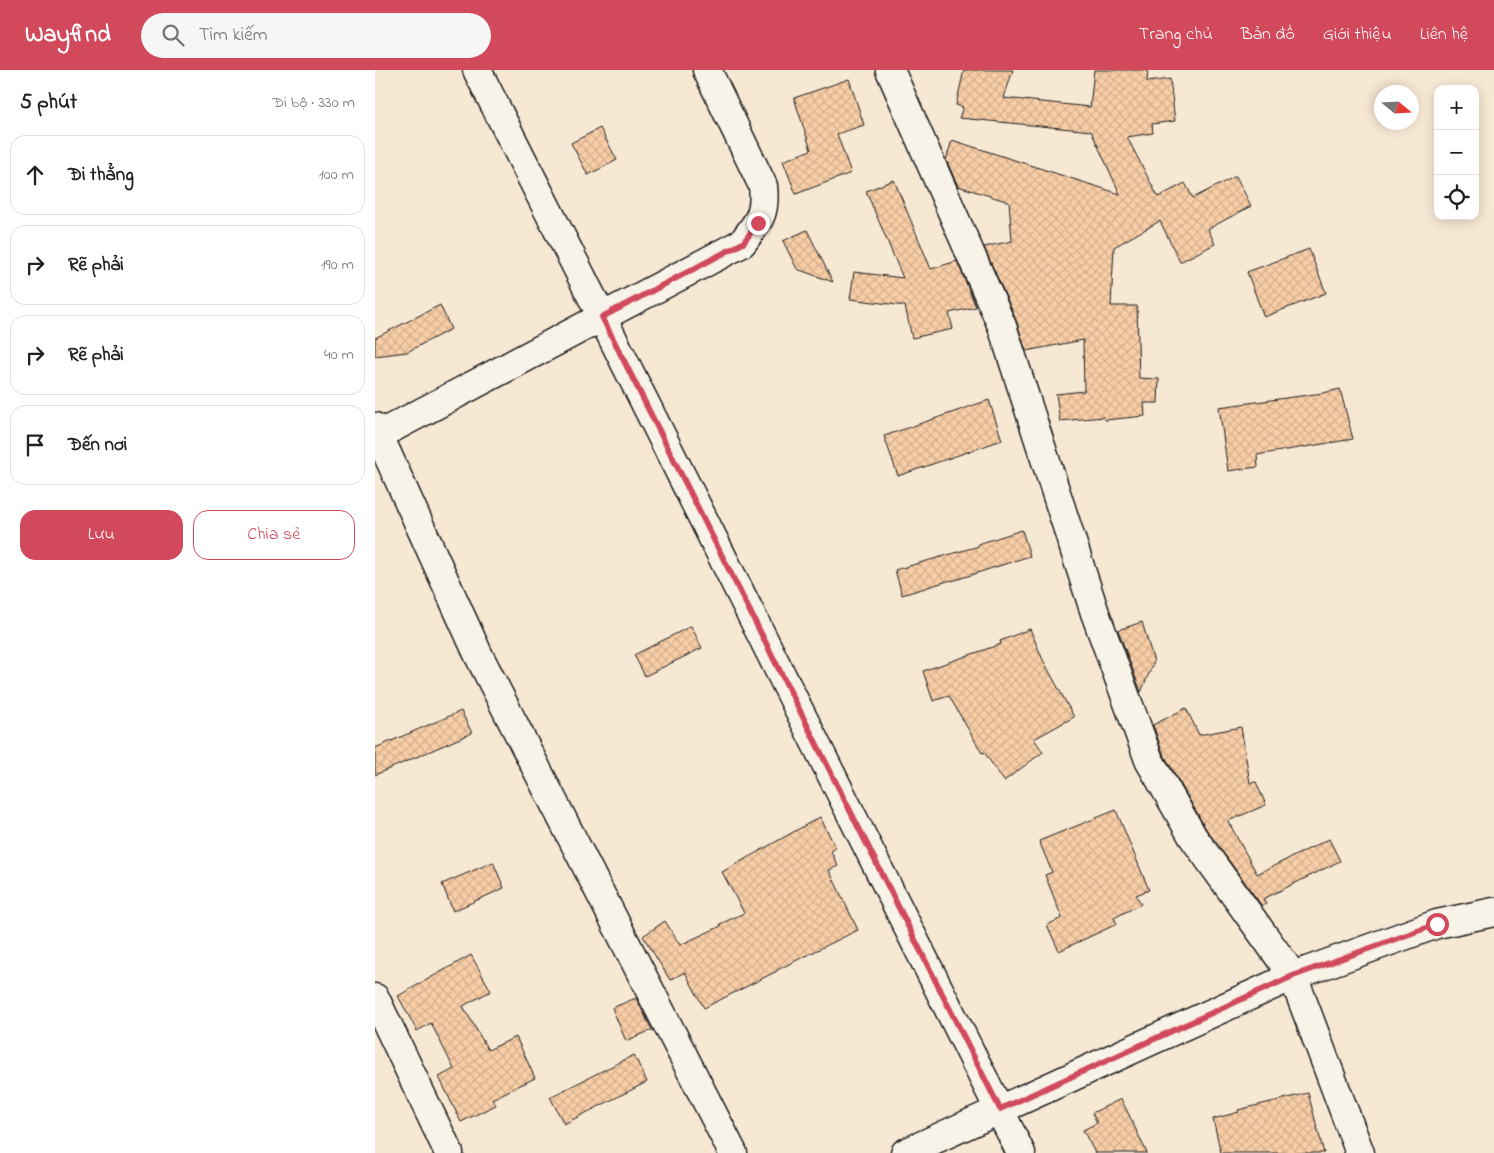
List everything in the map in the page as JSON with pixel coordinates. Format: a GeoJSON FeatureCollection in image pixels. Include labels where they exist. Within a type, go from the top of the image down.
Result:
{"type":"FeatureCollection","features":[{"type":"Feature","properties":{"kind":"street"},"geometry":{"type":"LineString","coordinates":[[477,70],[1021,1153]]}},
{"type":"Feature","properties":{"kind":"street"},"geometry":{"type":"LineString","coordinates":[[707,70],[763,186],[765,204],[758,223],[743,243],[376,433],[478,654],[733,1153]]}},
{"type":"Feature","properties":{"kind":"street"},"geometry":{"type":"LineString","coordinates":[[890,70],[1002,326],[1095,614],[1149,760],[1193,837],[1293,976],[1360,1153]]}},
{"type":"Feature","properties":{"kind":"street"},"geometry":{"type":"LineString","coordinates":[[905,1153],[1293,976],[1437,924],[1494,912]]}},
{"type":"Feature","properties":{"kind":"street"},"geometry":{"type":"LineString","coordinates":[[375,998],[449,1153]]}},
{"type":"Feature","properties":{"kind":"building"},"geometry":{"type":"Polygon","coordinates":[[[964,70],[1013,70],[1004,98],[1090,107],[1094,70],[1148,70],[1147,82],[1170,79],[1175,121],[1152,124],[1153,133],[1127,137],[1158,197],[1185,183],[1193,198],[1236,176],[1251,206],[1208,229],[1215,244],[1180,262],[1160,221],[1114,247],[1111,306],[1137,306],[1139,378],[1159,379],[1158,403],[1144,403],[1145,416],[1105,420],[1104,417],[1060,421],[1056,394],[1084,391],[1083,340],[1026,351],[1016,320],[984,247],[1012,241],[1009,202],[958,186],[946,160],[952,140],[1120,194],[1091,131],[959,118],[963,107],[956,105],[964,70]]]}},
{"type":"Feature","properties":{"kind":"building"},"geometry":{"type":"Polygon","coordinates":[[[849,79],[864,125],[837,134],[851,173],[796,194],[783,161],[811,150],[794,98],[849,79]]]}},
{"type":"Feature","properties":{"kind":"building"},"geometry":{"type":"Polygon","coordinates":[[[600,128],[617,160],[588,175],[571,143],[600,128]]]}},
{"type":"Feature","properties":{"kind":"building"},"geometry":{"type":"Polygon","coordinates":[[[894,180],[931,269],[957,261],[976,307],[949,313],[953,329],[912,338],[905,306],[850,299],[854,272],[903,278],[866,191],[894,180]]]}},
{"type":"Feature","properties":{"kind":"building"},"geometry":{"type":"Polygon","coordinates":[[[807,230],[833,282],[797,269],[783,241],[807,230]]]}},
{"type":"Feature","properties":{"kind":"building"},"geometry":{"type":"Polygon","coordinates":[[[1309,249],[1326,293],[1264,317],[1247,272],[1309,249]]]}},
{"type":"Feature","properties":{"kind":"building"},"geometry":{"type":"Polygon","coordinates":[[[440,305],[451,329],[407,352],[375,356],[375,338],[440,305]]]}},
{"type":"Feature","properties":{"kind":"building"},"geometry":{"type":"Polygon","coordinates":[[[1340,389],[1353,439],[1257,455],[1258,467],[1228,471],[1219,407],[1340,389]]]}},
{"type":"Feature","properties":{"kind":"building"},"geometry":{"type":"Polygon","coordinates":[[[989,400],[1002,440],[898,476],[884,436],[989,400]]]}},
{"type":"Feature","properties":{"kind":"building"},"geometry":{"type":"Polygon","coordinates":[[[1022,530],[1030,556],[902,595],[895,570],[979,546],[978,544],[1022,530]]]}},
{"type":"Feature","properties":{"kind":"building"},"geometry":{"type":"Polygon","coordinates":[[[1142,622],[1154,662],[1141,692],[1118,630],[1142,622]]]}},
{"type":"Feature","properties":{"kind":"building"},"geometry":{"type":"Polygon","coordinates":[[[691,626],[702,648],[645,676],[634,655],[691,626]]]}},
{"type":"Feature","properties":{"kind":"building"},"geometry":{"type":"Polygon","coordinates":[[[1030,629],[1043,660],[1074,717],[1034,739],[1043,752],[1004,781],[984,752],[982,753],[949,696],[933,701],[923,671],[1001,644],[1000,641],[1030,629]]]}},
{"type":"Feature","properties":{"kind":"building"},"geometry":{"type":"Polygon","coordinates":[[[1186,708],[1199,735],[1241,727],[1250,783],[1256,782],[1266,805],[1228,821],[1257,874],[1329,839],[1340,861],[1263,899],[1266,904],[1262,906],[1206,829],[1163,753],[1153,725],[1186,708]]]}},
{"type":"Feature","properties":{"kind":"building"},"geometry":{"type":"Polygon","coordinates":[[[461,711],[472,733],[375,775],[375,748],[461,711]]]}},
{"type":"Feature","properties":{"kind":"building"},"geometry":{"type":"Polygon","coordinates":[[[1116,810],[1149,890],[1136,895],[1141,904],[1114,918],[1117,924],[1059,951],[1047,925],[1062,918],[1045,875],[1052,872],[1039,841],[1116,810]]]}},
{"type":"Feature","properties":{"kind":"building"},"geometry":{"type":"Polygon","coordinates":[[[820,817],[836,848],[831,851],[838,866],[829,870],[858,930],[704,1008],[685,972],[670,980],[643,936],[665,921],[680,945],[744,913],[722,872],[820,817]]]}},
{"type":"Feature","properties":{"kind":"building"},"geometry":{"type":"Polygon","coordinates":[[[493,862],[504,888],[453,911],[442,884],[493,862]]]}},
{"type":"Feature","properties":{"kind":"building"},"geometry":{"type":"Polygon","coordinates":[[[471,955],[491,991],[463,1006],[488,1050],[516,1037],[535,1078],[492,1099],[496,1105],[461,1122],[439,1077],[454,1069],[431,1023],[417,1031],[398,996],[471,955]]]}},
{"type":"Feature","properties":{"kind":"building"},"geometry":{"type":"Polygon","coordinates":[[[636,998],[652,1030],[626,1041],[612,1008],[636,998]]]}},
{"type":"Feature","properties":{"kind":"building"},"geometry":{"type":"Polygon","coordinates":[[[634,1055],[647,1082],[564,1124],[550,1097],[634,1055]]]}},
{"type":"Feature","properties":{"kind":"building"},"geometry":{"type":"Polygon","coordinates":[[[1308,1093],[1324,1153],[1221,1153],[1213,1119],[1239,1112],[1238,1110],[1308,1093]]]}},
{"type":"Feature","properties":{"kind":"building"},"geometry":{"type":"Polygon","coordinates":[[[1121,1099],[1147,1153],[1095,1153],[1083,1130],[1097,1123],[1092,1113],[1121,1099]]]}},
{"type":"Feature","properties":{"kind":"route"},"geometry":{"type":"LineString","coordinates":[[758,223],[743,243],[602,317],[1000,1109],[1293,976],[1437,924]]}}]}
